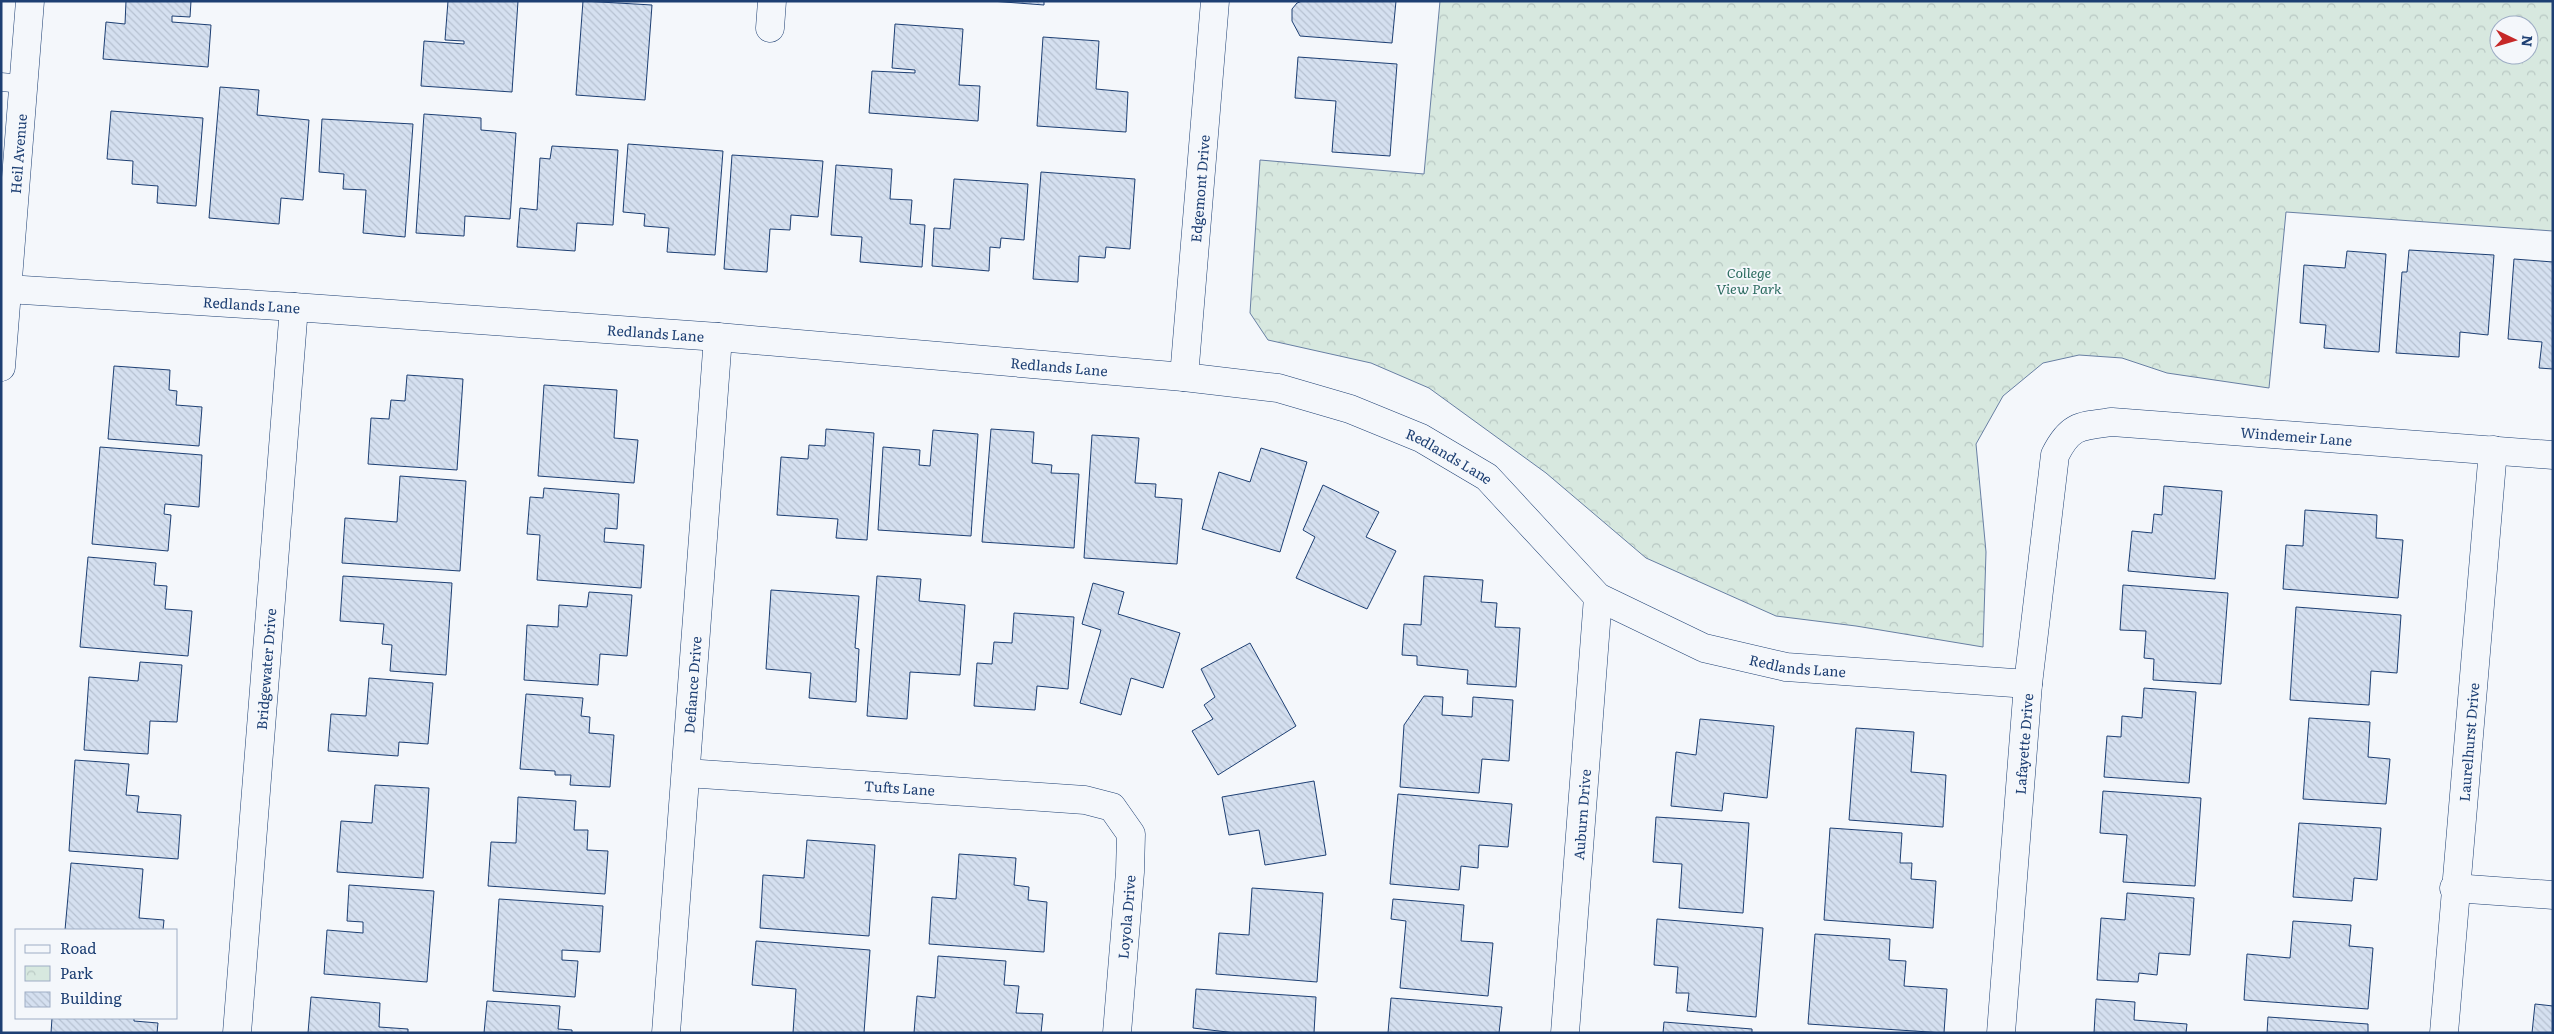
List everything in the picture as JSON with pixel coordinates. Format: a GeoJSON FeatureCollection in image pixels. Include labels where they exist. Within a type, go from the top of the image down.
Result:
{"type":"FeatureCollection","features":[{"type":"Feature","properties":{"kind":"street","name":"Heil Avenue"},"geometry":{"type":"LineString","coordinates":[[1,367],[7,289],[13,83],[30,1]]}},
{"type":"Feature","properties":{"kind":"street","name":"Edgemont Drive"},"geometry":{"type":"LineString","coordinates":[[1184,377],[1215,1]]}},
{"type":"Feature","properties":{"kind":"street","name":"Redlands Lane"},"geometry":{"type":"LineString","coordinates":[[7,289],[718,337],[1184,377],[1278,388],[1350,409],[1421,438],[1487,477],[1598,597],[1704,648],[1786,668],[2028,684]]}},
{"type":"Feature","properties":{"kind":"street","name":"Bridgewater Drive"},"geometry":{"type":"LineString","coordinates":[[237,1033],[294,307]]}},
{"type":"Feature","properties":{"kind":"street","name":"Defiance Drive"},"geometry":{"type":"LineString","coordinates":[[666,1033],[718,337]]}},
{"type":"Feature","properties":{"kind":"street","name":"Windemeir Lane"},"geometry":{"type":"LineString","coordinates":[[2055,456],[2064,436],[2081,426],[2112,422],[2553,455]]}},
{"type":"Feature","properties":{"kind":"street","name":"Laurelhurst Drive"},"geometry":{"type":"LineString","coordinates":[[2444,1033],[2454,888],[2493,450]]}},
{"type":"Feature","properties":{"kind":"street","name":"Lafayette Drive"},"geometry":{"type":"LineString","coordinates":[[2001,1033],[2028,684],[2055,456]]}},
{"type":"Feature","properties":{"kind":"street","name":"Auburn Drive"},"geometry":{"type":"LineString","coordinates":[[1565,1033],[1598,597]]}},
{"type":"Feature","properties":{"kind":"street","name":"Tufts Lane"},"geometry":{"type":"LineString","coordinates":[[686,773],[1084,800],[1112,807]]}},
{"type":"Feature","properties":{"kind":"street","name":"Loyola Drive"},"geometry":{"type":"LineString","coordinates":[[1112,807],[1131,834],[1130,872],[1117,1033]]}},
{"type":"Feature","properties":{"kind":"street"},"geometry":{"type":"LineString","coordinates":[[2454,888],[2553,895]]}},
{"type":"Feature","properties":{"kind":"green space","name":"College View Park"},"geometry":{"type":"Polygon","coordinates":[[[1440,1],[2553,1],[2553,231],[2286,212],[2269,388],[2167,373],[2122,358],[2079,355],[2043,363],[2003,396],[1976,444],[1986,552],[1983,647],[1856,626],[1776,616],[1646,558],[1546,473],[1429,388],[1371,363],[1268,340],[1250,313],[1260,160],[1424,174],[1440,1]]]}},
{"type":"Feature","properties":{"kind":"building"},"geometry":{"type":"Polygon","coordinates":[[[126,1],[191,1],[190,17],[172,16],[172,22],[211,25],[208,67],[103,59],[106,22],[125,24],[126,1]]]}},
{"type":"Feature","properties":{"kind":"building"},"geometry":{"type":"Polygon","coordinates":[[[448,1],[518,1],[512,92],[421,86],[424,41],[464,44],[464,41],[445,40],[448,1]]]}},
{"type":"Feature","properties":{"kind":"building"},"geometry":{"type":"Polygon","coordinates":[[[583,1],[652,5],[645,100],[576,95],[583,1]]]}},
{"type":"Feature","properties":{"kind":"building"},"geometry":{"type":"Polygon","coordinates":[[[991,1],[1044,1],[1044,5],[991,1]]]}},
{"type":"Feature","properties":{"kind":"building"},"geometry":{"type":"Polygon","coordinates":[[[1302,1],[1396,1],[1392,43],[1300,36],[1292,21],[1292,9],[1297,3],[1302,1]]]}},
{"type":"Feature","properties":{"kind":"building"},"geometry":{"type":"Polygon","coordinates":[[[895,24],[963,29],[959,85],[980,86],[978,121],[869,113],[872,71],[915,73],[915,70],[892,68],[895,24]]]}},
{"type":"Feature","properties":{"kind":"building"},"geometry":{"type":"Polygon","coordinates":[[[1043,37],[1099,41],[1096,89],[1128,92],[1126,132],[1037,126],[1043,37]]]}},
{"type":"Feature","properties":{"kind":"building"},"geometry":{"type":"Polygon","coordinates":[[[1298,57],[1397,64],[1390,156],[1332,152],[1336,101],[1295,98],[1298,57]]]}},
{"type":"Feature","properties":{"kind":"building"},"geometry":{"type":"Polygon","coordinates":[[[220,87],[259,90],[257,115],[309,120],[303,200],[281,198],[279,224],[209,218],[220,87]]]}},
{"type":"Feature","properties":{"kind":"building"},"geometry":{"type":"Polygon","coordinates":[[[111,111],[203,118],[196,206],[157,203],[158,186],[132,184],[133,161],[107,159],[111,111]]]}},
{"type":"Feature","properties":{"kind":"building"},"geometry":{"type":"Polygon","coordinates":[[[424,114],[481,118],[481,130],[516,133],[510,219],[465,216],[464,236],[416,233],[424,114]]]}},
{"type":"Feature","properties":{"kind":"building"},"geometry":{"type":"Polygon","coordinates":[[[322,119],[413,124],[405,237],[363,233],[366,190],[343,189],[344,174],[319,172],[322,119]]]}},
{"type":"Feature","properties":{"kind":"building"},"geometry":{"type":"Polygon","coordinates":[[[628,144],[723,151],[715,255],[667,252],[669,228],[644,226],[645,214],[623,212],[628,144]]]}},
{"type":"Feature","properties":{"kind":"building"},"geometry":{"type":"Polygon","coordinates":[[[552,146],[618,150],[613,225],[577,223],[575,251],[517,247],[520,208],[537,210],[540,158],[550,159],[552,146]]]}},
{"type":"Feature","properties":{"kind":"building"},"geometry":{"type":"Polygon","coordinates":[[[732,155],[823,161],[818,217],[791,215],[790,230],[770,229],[767,272],[724,269],[732,155]]]}},
{"type":"Feature","properties":{"kind":"building"},"geometry":{"type":"Polygon","coordinates":[[[836,165],[892,169],[890,199],[912,200],[910,224],[925,225],[922,267],[860,262],[862,237],[831,235],[836,165]]]}},
{"type":"Feature","properties":{"kind":"building"},"geometry":{"type":"Polygon","coordinates":[[[1041,172],[1135,179],[1130,249],[1106,247],[1105,258],[1079,256],[1078,282],[1033,279],[1041,172]]]}},
{"type":"Feature","properties":{"kind":"building"},"geometry":{"type":"Polygon","coordinates":[[[954,179],[1028,184],[1024,240],[1001,238],[1000,248],[990,247],[989,271],[932,266],[934,228],[950,229],[954,179]]]}},
{"type":"Feature","properties":{"kind":"building"},"geometry":{"type":"Polygon","coordinates":[[[2409,250],[2494,255],[2488,335],[2460,332],[2459,357],[2396,353],[2402,272],[2407,272],[2409,250]]]}},
{"type":"Feature","properties":{"kind":"building"},"geometry":{"type":"Polygon","coordinates":[[[2347,251],[2386,254],[2379,352],[2324,348],[2326,325],[2300,323],[2304,265],[2345,268],[2347,251]]]}},
{"type":"Feature","properties":{"kind":"building"},"geometry":{"type":"Polygon","coordinates":[[[2514,259],[2553,262],[2553,369],[2539,368],[2542,342],[2508,339],[2514,259]]]}},
{"type":"Feature","properties":{"kind":"building"},"geometry":{"type":"Polygon","coordinates":[[[114,366],[170,370],[169,390],[177,391],[176,405],[202,407],[199,446],[108,439],[114,366]]]}},
{"type":"Feature","properties":{"kind":"building"},"geometry":{"type":"Polygon","coordinates":[[[407,375],[463,379],[457,470],[368,464],[371,418],[389,419],[391,400],[405,401],[407,375]]]}},
{"type":"Feature","properties":{"kind":"building"},"geometry":{"type":"Polygon","coordinates":[[[544,385],[617,390],[614,438],[638,440],[634,483],[538,476],[544,385]]]}},
{"type":"Feature","properties":{"kind":"building"},"geometry":{"type":"Polygon","coordinates":[[[826,429],[874,433],[867,540],[836,538],[838,519],[777,515],[781,457],[808,459],[809,445],[825,446],[826,429]]]}},
{"type":"Feature","properties":{"kind":"building"},"geometry":{"type":"Polygon","coordinates":[[[991,429],[1034,432],[1032,463],[1052,465],[1051,473],[1079,474],[1074,548],[982,542],[991,429]]]}},
{"type":"Feature","properties":{"kind":"building"},"geometry":{"type":"Polygon","coordinates":[[[933,430],[978,434],[971,536],[878,530],[883,447],[920,450],[919,465],[930,466],[933,430]]]}},
{"type":"Feature","properties":{"kind":"building"},"geometry":{"type":"Polygon","coordinates":[[[1092,435],[1139,438],[1135,483],[1156,484],[1155,497],[1182,499],[1177,564],[1084,558],[1092,435]]]}},
{"type":"Feature","properties":{"kind":"building"},"geometry":{"type":"Polygon","coordinates":[[[100,447],[202,455],[199,507],[165,504],[164,514],[171,515],[168,551],[92,544],[100,447]]]}},
{"type":"Feature","properties":{"kind":"building"},"geometry":{"type":"Polygon","coordinates":[[[1261,448],[1307,462],[1280,552],[1202,529],[1219,472],[1250,482],[1261,448]]]}},
{"type":"Feature","properties":{"kind":"building"},"geometry":{"type":"Polygon","coordinates":[[[400,476],[466,481],[460,571],[342,563],[345,518],[397,522],[400,476]]]}},
{"type":"Feature","properties":{"kind":"building"},"geometry":{"type":"Polygon","coordinates":[[[1323,485],[1379,512],[1366,537],[1396,551],[1367,609],[1296,578],[1315,537],[1303,530],[1323,485]]]}},
{"type":"Feature","properties":{"kind":"building"},"geometry":{"type":"Polygon","coordinates":[[[2164,486],[2222,491],[2215,579],[2128,571],[2132,531],[2152,533],[2154,514],[2162,515],[2164,486]]]}},
{"type":"Feature","properties":{"kind":"building"},"geometry":{"type":"Polygon","coordinates":[[[544,488],[619,494],[617,529],[605,528],[604,542],[644,545],[641,588],[537,580],[540,535],[527,534],[530,497],[543,498],[544,488]]]}},
{"type":"Feature","properties":{"kind":"building"},"geometry":{"type":"Polygon","coordinates":[[[2305,510],[2377,515],[2376,538],[2403,540],[2398,598],[2283,589],[2286,545],[2303,546],[2305,510]]]}},
{"type":"Feature","properties":{"kind":"building"},"geometry":{"type":"Polygon","coordinates":[[[88,557],[156,563],[154,585],[167,586],[165,609],[192,611],[188,656],[80,647],[88,557]]]}},
{"type":"Feature","properties":{"kind":"building"},"geometry":{"type":"Polygon","coordinates":[[[343,576],[452,583],[446,675],[390,671],[392,645],[382,644],[384,624],[340,621],[343,576]]]}},
{"type":"Feature","properties":{"kind":"building"},"geometry":{"type":"Polygon","coordinates":[[[877,576],[921,579],[919,601],[965,605],[960,675],[910,672],[907,719],[867,716],[877,576]]]}},
{"type":"Feature","properties":{"kind":"building"},"geometry":{"type":"Polygon","coordinates":[[[1424,576],[1483,580],[1481,602],[1497,603],[1495,627],[1520,628],[1516,687],[1467,684],[1468,670],[1417,665],[1417,656],[1402,655],[1404,624],[1421,625],[1424,576]]]}},
{"type":"Feature","properties":{"kind":"building"},"geometry":{"type":"Polygon","coordinates":[[[1093,583],[1124,592],[1118,614],[1180,633],[1163,688],[1131,678],[1121,715],[1080,703],[1101,630],[1082,624],[1093,583]]]}},
{"type":"Feature","properties":{"kind":"building"},"geometry":{"type":"Polygon","coordinates":[[[2123,585],[2228,593],[2221,684],[2153,680],[2154,659],[2144,658],[2146,631],[2120,630],[2123,585]]]}},
{"type":"Feature","properties":{"kind":"building"},"geometry":{"type":"Polygon","coordinates":[[[771,590],[859,596],[855,648],[859,649],[856,702],[809,698],[811,673],[766,669],[771,590]]]}},
{"type":"Feature","properties":{"kind":"building"},"geometry":{"type":"Polygon","coordinates":[[[589,592],[632,595],[627,656],[600,654],[598,685],[524,680],[527,625],[558,627],[559,605],[587,607],[589,592]]]}},
{"type":"Feature","properties":{"kind":"building"},"geometry":{"type":"Polygon","coordinates":[[[2296,607],[2401,615],[2397,673],[2371,671],[2369,705],[2290,700],[2296,607]]]}},
{"type":"Feature","properties":{"kind":"building"},"geometry":{"type":"Polygon","coordinates":[[[1014,613],[1074,617],[1068,689],[1037,686],[1035,710],[974,706],[977,663],[992,664],[994,642],[1012,643],[1014,613]]]}},
{"type":"Feature","properties":{"kind":"building"},"geometry":{"type":"Polygon","coordinates":[[[1250,643],[1296,726],[1218,775],[1192,731],[1213,719],[1204,705],[1215,697],[1201,669],[1250,643]]]}},
{"type":"Feature","properties":{"kind":"building"},"geometry":{"type":"Polygon","coordinates":[[[140,662],[182,665],[177,722],[150,721],[148,754],[84,750],[89,677],[138,681],[140,662]]]}},
{"type":"Feature","properties":{"kind":"building"},"geometry":{"type":"Polygon","coordinates":[[[369,678],[433,683],[428,744],[399,742],[398,756],[328,751],[331,714],[366,716],[369,678]]]}},
{"type":"Feature","properties":{"kind":"building"},"geometry":{"type":"Polygon","coordinates":[[[2144,688],[2196,692],[2189,783],[2104,777],[2107,736],[2121,737],[2122,716],[2142,718],[2144,688]]]}},
{"type":"Feature","properties":{"kind":"building"},"geometry":{"type":"Polygon","coordinates":[[[526,694],[583,698],[581,716],[590,717],[589,733],[614,735],[610,787],[570,785],[571,775],[555,775],[555,771],[520,769],[526,694]]]}},
{"type":"Feature","properties":{"kind":"building"},"geometry":{"type":"Polygon","coordinates":[[[1424,696],[1443,697],[1442,715],[1472,717],[1473,697],[1513,700],[1509,761],[1482,759],[1479,793],[1400,787],[1404,725],[1424,696]]]}},
{"type":"Feature","properties":{"kind":"building"},"geometry":{"type":"Polygon","coordinates":[[[2309,718],[2370,722],[2368,757],[2390,759],[2386,804],[2303,799],[2309,718]]]}},
{"type":"Feature","properties":{"kind":"building"},"geometry":{"type":"Polygon","coordinates":[[[1700,719],[1774,726],[1767,798],[1724,793],[1722,811],[1671,806],[1676,752],[1696,755],[1700,719]]]}},
{"type":"Feature","properties":{"kind":"building"},"geometry":{"type":"Polygon","coordinates":[[[1856,728],[1914,732],[1911,772],[1946,775],[1943,827],[1849,820],[1856,728]]]}},
{"type":"Feature","properties":{"kind":"building"},"geometry":{"type":"Polygon","coordinates":[[[75,760],[129,764],[126,795],[139,796],[137,812],[181,815],[178,859],[69,851],[75,760]]]}},
{"type":"Feature","properties":{"kind":"building"},"geometry":{"type":"Polygon","coordinates":[[[1314,781],[1326,855],[1265,865],[1259,830],[1229,835],[1222,797],[1314,781]]]}},
{"type":"Feature","properties":{"kind":"building"},"geometry":{"type":"Polygon","coordinates":[[[375,785],[429,788],[423,878],[337,872],[341,821],[372,823],[375,785]]]}},
{"type":"Feature","properties":{"kind":"building"},"geometry":{"type":"Polygon","coordinates":[[[2103,791],[2201,798],[2195,886],[2123,882],[2127,835],[2100,833],[2103,791]]]}},
{"type":"Feature","properties":{"kind":"building"},"geometry":{"type":"Polygon","coordinates":[[[1398,794],[1512,804],[1508,847],[1479,845],[1478,868],[1461,866],[1459,890],[1390,884],[1398,794]]]}},
{"type":"Feature","properties":{"kind":"building"},"geometry":{"type":"Polygon","coordinates":[[[518,797],[576,801],[574,830],[588,830],[587,850],[608,851],[605,894],[488,886],[491,842],[516,843],[518,797]]]}},
{"type":"Feature","properties":{"kind":"building"},"geometry":{"type":"Polygon","coordinates":[[[1656,817],[1749,823],[1743,913],[1679,908],[1682,864],[1653,862],[1656,817]]]}},
{"type":"Feature","properties":{"kind":"building"},"geometry":{"type":"Polygon","coordinates":[[[2299,823],[2381,828],[2377,880],[2354,878],[2352,901],[2293,897],[2299,823]]]}},
{"type":"Feature","properties":{"kind":"building"},"geometry":{"type":"Polygon","coordinates":[[[1830,828],[1902,833],[1900,863],[1912,863],[1911,879],[1936,881],[1933,928],[1824,920],[1830,828]]]}},
{"type":"Feature","properties":{"kind":"building"},"geometry":{"type":"Polygon","coordinates":[[[807,840],[875,845],[869,936],[760,928],[763,875],[804,878],[807,840]]]}},
{"type":"Feature","properties":{"kind":"building"},"geometry":{"type":"Polygon","coordinates":[[[959,854],[1016,858],[1014,885],[1029,887],[1028,900],[1047,902],[1044,952],[929,944],[932,897],[956,899],[959,854]]]}},
{"type":"Feature","properties":{"kind":"building"},"geometry":{"type":"Polygon","coordinates":[[[71,863],[143,869],[139,918],[164,920],[163,929],[65,929],[71,863]]]}},
{"type":"Feature","properties":{"kind":"building"},"geometry":{"type":"Polygon","coordinates":[[[349,885],[434,891],[427,982],[324,974],[327,930],[363,933],[363,922],[347,921],[349,885]]]}},
{"type":"Feature","properties":{"kind":"building"},"geometry":{"type":"Polygon","coordinates":[[[1252,888],[1323,893],[1317,982],[1216,974],[1219,933],[1249,935],[1252,888]]]}},
{"type":"Feature","properties":{"kind":"building"},"geometry":{"type":"Polygon","coordinates":[[[2127,893],[2194,898],[2190,955],[2159,953],[2157,975],[2139,973],[2138,982],[2097,980],[2101,918],[2125,920],[2127,893]]]}},
{"type":"Feature","properties":{"kind":"building"},"geometry":{"type":"Polygon","coordinates":[[[499,899],[603,906],[600,952],[562,950],[562,960],[578,961],[575,997],[493,991],[499,899]]]}},
{"type":"Feature","properties":{"kind":"building"},"geometry":{"type":"Polygon","coordinates":[[[1393,899],[1464,905],[1461,941],[1493,943],[1488,996],[1400,988],[1406,921],[1391,919],[1393,899]]]}},
{"type":"Feature","properties":{"kind":"building"},"geometry":{"type":"Polygon","coordinates":[[[1657,919],[1763,928],[1756,1017],[1687,1011],[1689,993],[1676,993],[1678,967],[1654,965],[1657,919]]]}},
{"type":"Feature","properties":{"kind":"building"},"geometry":{"type":"Polygon","coordinates":[[[2293,921],[2351,925],[2349,946],[2373,948],[2368,1009],[2244,1000],[2247,954],[2290,958],[2293,921]]]}},
{"type":"Feature","properties":{"kind":"building"},"geometry":{"type":"Polygon","coordinates":[[[1815,934],[1890,939],[1889,960],[1906,961],[1904,986],[1947,989],[1944,1033],[1808,1024],[1815,934]]]}},
{"type":"Feature","properties":{"kind":"building"},"geometry":{"type":"Polygon","coordinates":[[[756,941],[870,950],[864,1033],[793,1033],[796,989],[752,985],[756,941]]]}},
{"type":"Feature","properties":{"kind":"building"},"geometry":{"type":"Polygon","coordinates":[[[938,956],[1006,961],[1004,985],[1019,986],[1016,1013],[1043,1014],[1041,1033],[914,1033],[917,996],[935,998],[938,956]]]}},
{"type":"Feature","properties":{"kind":"building"},"geometry":{"type":"Polygon","coordinates":[[[1196,989],[1316,997],[1314,1033],[1236,1033],[1193,1028],[1196,989]]]}},
{"type":"Feature","properties":{"kind":"building"},"geometry":{"type":"Polygon","coordinates":[[[311,997],[380,1003],[379,1027],[408,1029],[408,1033],[308,1033],[311,997]]]}},
{"type":"Feature","properties":{"kind":"building"},"geometry":{"type":"Polygon","coordinates":[[[1391,998],[1502,1007],[1499,1033],[1388,1033],[1391,998]]]}},
{"type":"Feature","properties":{"kind":"building"},"geometry":{"type":"Polygon","coordinates":[[[2096,999],[2135,1002],[2134,1020],[2187,1024],[2186,1033],[2094,1033],[2096,999]]]}},
{"type":"Feature","properties":{"kind":"building"},"geometry":{"type":"Polygon","coordinates":[[[487,1001],[560,1006],[558,1029],[572,1030],[572,1033],[484,1033],[487,1001]]]}},
{"type":"Feature","properties":{"kind":"building"},"geometry":{"type":"Polygon","coordinates":[[[2535,1004],[2553,1006],[2553,1033],[2532,1033],[2535,1004]]]}},
{"type":"Feature","properties":{"kind":"building"},"geometry":{"type":"Polygon","coordinates":[[[2268,1017],[2368,1024],[2368,1033],[2267,1033],[2268,1017]]]}},
{"type":"Feature","properties":{"kind":"building"},"geometry":{"type":"Polygon","coordinates":[[[52,1019],[134,1019],[134,1021],[158,1023],[157,1033],[51,1033],[52,1019]]]}},
{"type":"Feature","properties":{"kind":"building"},"geometry":{"type":"Polygon","coordinates":[[[1664,1022],[1752,1029],[1752,1033],[1663,1033],[1664,1022]]]}}]}
